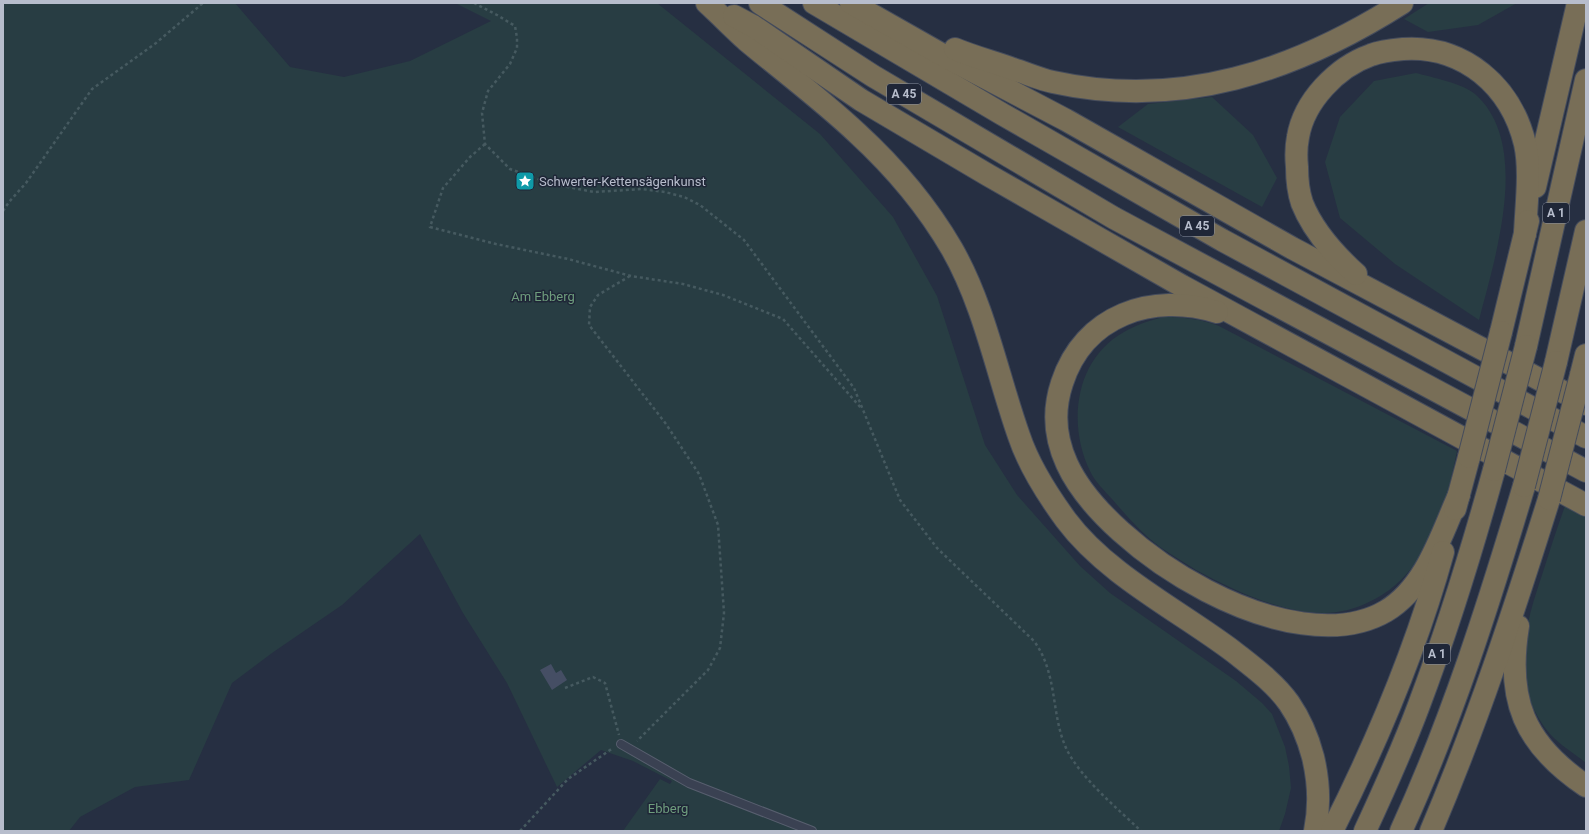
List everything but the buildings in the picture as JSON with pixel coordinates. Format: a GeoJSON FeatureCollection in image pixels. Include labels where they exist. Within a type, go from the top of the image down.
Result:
{"type":"FeatureCollection","features":[{"type":"Feature","properties":{"kind":"highway"},"geometry":{"type":"LineString","coordinates":[[707,3],[744,38],[858,133],[909,187],[932,218],[953,251],[971,288],[984,324],[1019,438],[1047,493],[1068,523],[1096,552],[1121,573],[1153,597],[1248,662],[1270,682],[1288,702],[1309,742],[1315,765],[1318,788],[1318,814],[1315,831]]}},
{"type":"Feature","properties":{"kind":"highway"},"geometry":{"type":"LineString","coordinates":[[712,3],[753,26],[861,100],[988,175],[1182,286],[1586,505]]}},
{"type":"Feature","properties":{"kind":"highway","name":"A 45"},"geometry":{"type":"LineString","coordinates":[[760,3],[873,76],[1114,218],[1586,471]]}},
{"type":"Feature","properties":{"kind":"highway","name":"A 45"},"geometry":{"type":"LineString","coordinates":[[814,3],[1002,114],[1222,240],[1586,437]]}},
{"type":"Feature","properties":{"kind":"highway"},"geometry":{"type":"LineString","coordinates":[[851,3],[948,58],[1066,120],[1285,244],[1586,404]]}},
{"type":"Feature","properties":{"kind":"highway"},"geometry":{"type":"LineString","coordinates":[[857,3],[963,52],[1052,82],[1093,88],[1154,91],[1188,89],[1221,82],[1297,59],[1328,45],[1377,19],[1402,3]]}},
{"type":"Feature","properties":{"kind":"highway"},"geometry":{"type":"LineString","coordinates":[[1332,831],[1360,775],[1396,692],[1430,599],[1459,495],[1501,332],[1578,3]]}},
{"type":"Feature","properties":{"kind":"highway"},"geometry":{"type":"LineString","coordinates":[[1375,292],[1331,250],[1310,220],[1302,202],[1297,185],[1296,151],[1298,136],[1304,120],[1310,106],[1317,96],[1341,71],[1370,55],[1389,50],[1432,50],[1447,54],[1473,66],[1497,88],[1506,99],[1515,115],[1525,145],[1527,194],[1524,234]]}},
{"type":"Feature","properties":{"kind":"highway","name":"A 1"},"geometry":{"type":"LineString","coordinates":[[1365,831],[1418,706],[1445,632],[1473,546],[1526,346],[1586,80]]}},
{"type":"Feature","properties":{"kind":"highway","name":"A 1"},"geometry":{"type":"LineString","coordinates":[[1401,831],[1441,735],[1473,648],[1524,486],[1556,362],[1586,231]]}},
{"type":"Feature","properties":{"kind":"highway"},"geometry":{"type":"LineString","coordinates":[[1302,352],[1230,318],[1204,309],[1164,305],[1135,310],[1102,325],[1082,345],[1067,369],[1057,403],[1057,433],[1067,464],[1075,480],[1091,501],[1120,532],[1154,560],[1199,586],[1245,608],[1277,619],[1307,624],[1345,624],[1365,620],[1386,611],[1402,598],[1417,580],[1430,559],[1459,495]]}},
{"type":"Feature","properties":{"kind":"highway"},"geometry":{"type":"LineString","coordinates":[[1431,831],[1474,722],[1529,561],[1548,499],[1584,365]]}},
{"type":"Feature","properties":{"kind":"highway"},"geometry":{"type":"LineString","coordinates":[[1529,561],[1514,647],[1514,683],[1517,698],[1527,724],[1540,745],[1571,776],[1586,786]]}},
{"type":"Feature","properties":{"kind":"lane"},"geometry":{"type":"LineString","coordinates":[[621,744],[689,783],[812,831]]}},
{"type":"Feature","properties":{"kind":"path"},"geometry":{"type":"LineString","coordinates":[[3,211],[26,183],[61,131],[92,89],[156,42],[203,3]]}},
{"type":"Feature","properties":{"kind":"path"},"geometry":{"type":"LineString","coordinates":[[474,3],[514,26],[517,38],[517,48],[510,64],[488,91],[482,112],[486,144],[510,169],[552,184],[594,192],[642,189],[665,192],[684,198],[700,205],[744,240],[854,388],[900,500],[937,548],[1034,641],[1040,649],[1049,672],[1061,730],[1068,751],[1088,779],[1141,831]]}},
{"type":"Feature","properties":{"kind":"path"},"geometry":{"type":"LineString","coordinates":[[486,144],[470,157],[443,188],[430,228],[568,259],[631,276],[683,284],[723,295],[783,319],[863,410]]}},
{"type":"Feature","properties":{"kind":"path"},"geometry":{"type":"LineString","coordinates":[[630,749],[708,670],[720,648],[724,613],[718,525],[699,474],[666,424],[589,325],[590,307],[598,295],[631,276]]}},
{"type":"Feature","properties":{"kind":"path"},"geometry":{"type":"LineString","coordinates":[[520,831],[568,779],[616,745],[621,744],[605,683],[593,677],[565,688]]}},
{"type":"Feature","properties":{"kind":"green space","name":"Am Ebberg"},"geometry":{"type":"Polygon","coordinates":[[[3,3],[235,3],[290,67],[344,77],[410,61],[491,21],[455,3],[657,3],[820,134],[893,217],[937,296],[985,445],[1017,495],[1080,566],[1110,593],[1236,681],[1262,703],[1272,714],[1285,747],[1289,766],[1291,788],[1285,814],[1279,831],[623,831],[660,779],[670,784],[672,781],[633,761],[601,750],[557,787],[507,683],[463,613],[420,534],[342,605],[272,653],[232,683],[189,780],[135,787],[80,817],[69,831],[3,831],[3,3]]]}},
{"type":"Feature","properties":{"kind":"green space"},"geometry":{"type":"Polygon","coordinates":[[[1429,3],[1517,3],[1478,25],[1428,32],[1404,19],[1429,3]]]}},
{"type":"Feature","properties":{"kind":"green space"},"geometry":{"type":"Polygon","coordinates":[[[1416,73],[1455,84],[1470,90],[1475,94],[1492,116],[1502,142],[1506,171],[1500,234],[1479,320],[1395,264],[1340,218],[1325,162],[1340,117],[1374,81],[1416,73]]]}},
{"type":"Feature","properties":{"kind":"green space"},"geometry":{"type":"Polygon","coordinates":[[[1212,97],[1253,135],[1277,178],[1262,207],[1118,127],[1148,104],[1212,97]]]}},
{"type":"Feature","properties":{"kind":"green space"},"geometry":{"type":"Polygon","coordinates":[[[1164,317],[1192,319],[1219,326],[1457,451],[1447,495],[1430,538],[1419,558],[1405,575],[1389,590],[1358,607],[1330,613],[1308,612],[1274,605],[1241,592],[1196,570],[1160,547],[1134,524],[1097,482],[1090,471],[1083,453],[1079,433],[1078,413],[1080,394],[1086,375],[1095,358],[1108,344],[1124,332],[1148,321],[1164,317]]]}},
{"type":"Feature","properties":{"kind":"green space"},"geometry":{"type":"Polygon","coordinates":[[[1565,506],[1586,517],[1586,763],[1550,734],[1537,715],[1529,695],[1524,676],[1524,655],[1530,614],[1565,506]]]}},
{"type":"Feature","properties":{"kind":"place","name":"Schwerter-Kettensägenkunst"},"geometry":{"type":"Point","coordinates":[525,181]}},
{"type":"Feature","properties":{"kind":"park label","name":"Ebberg"},"geometry":{"type":"Point","coordinates":[668,808]}}]}
